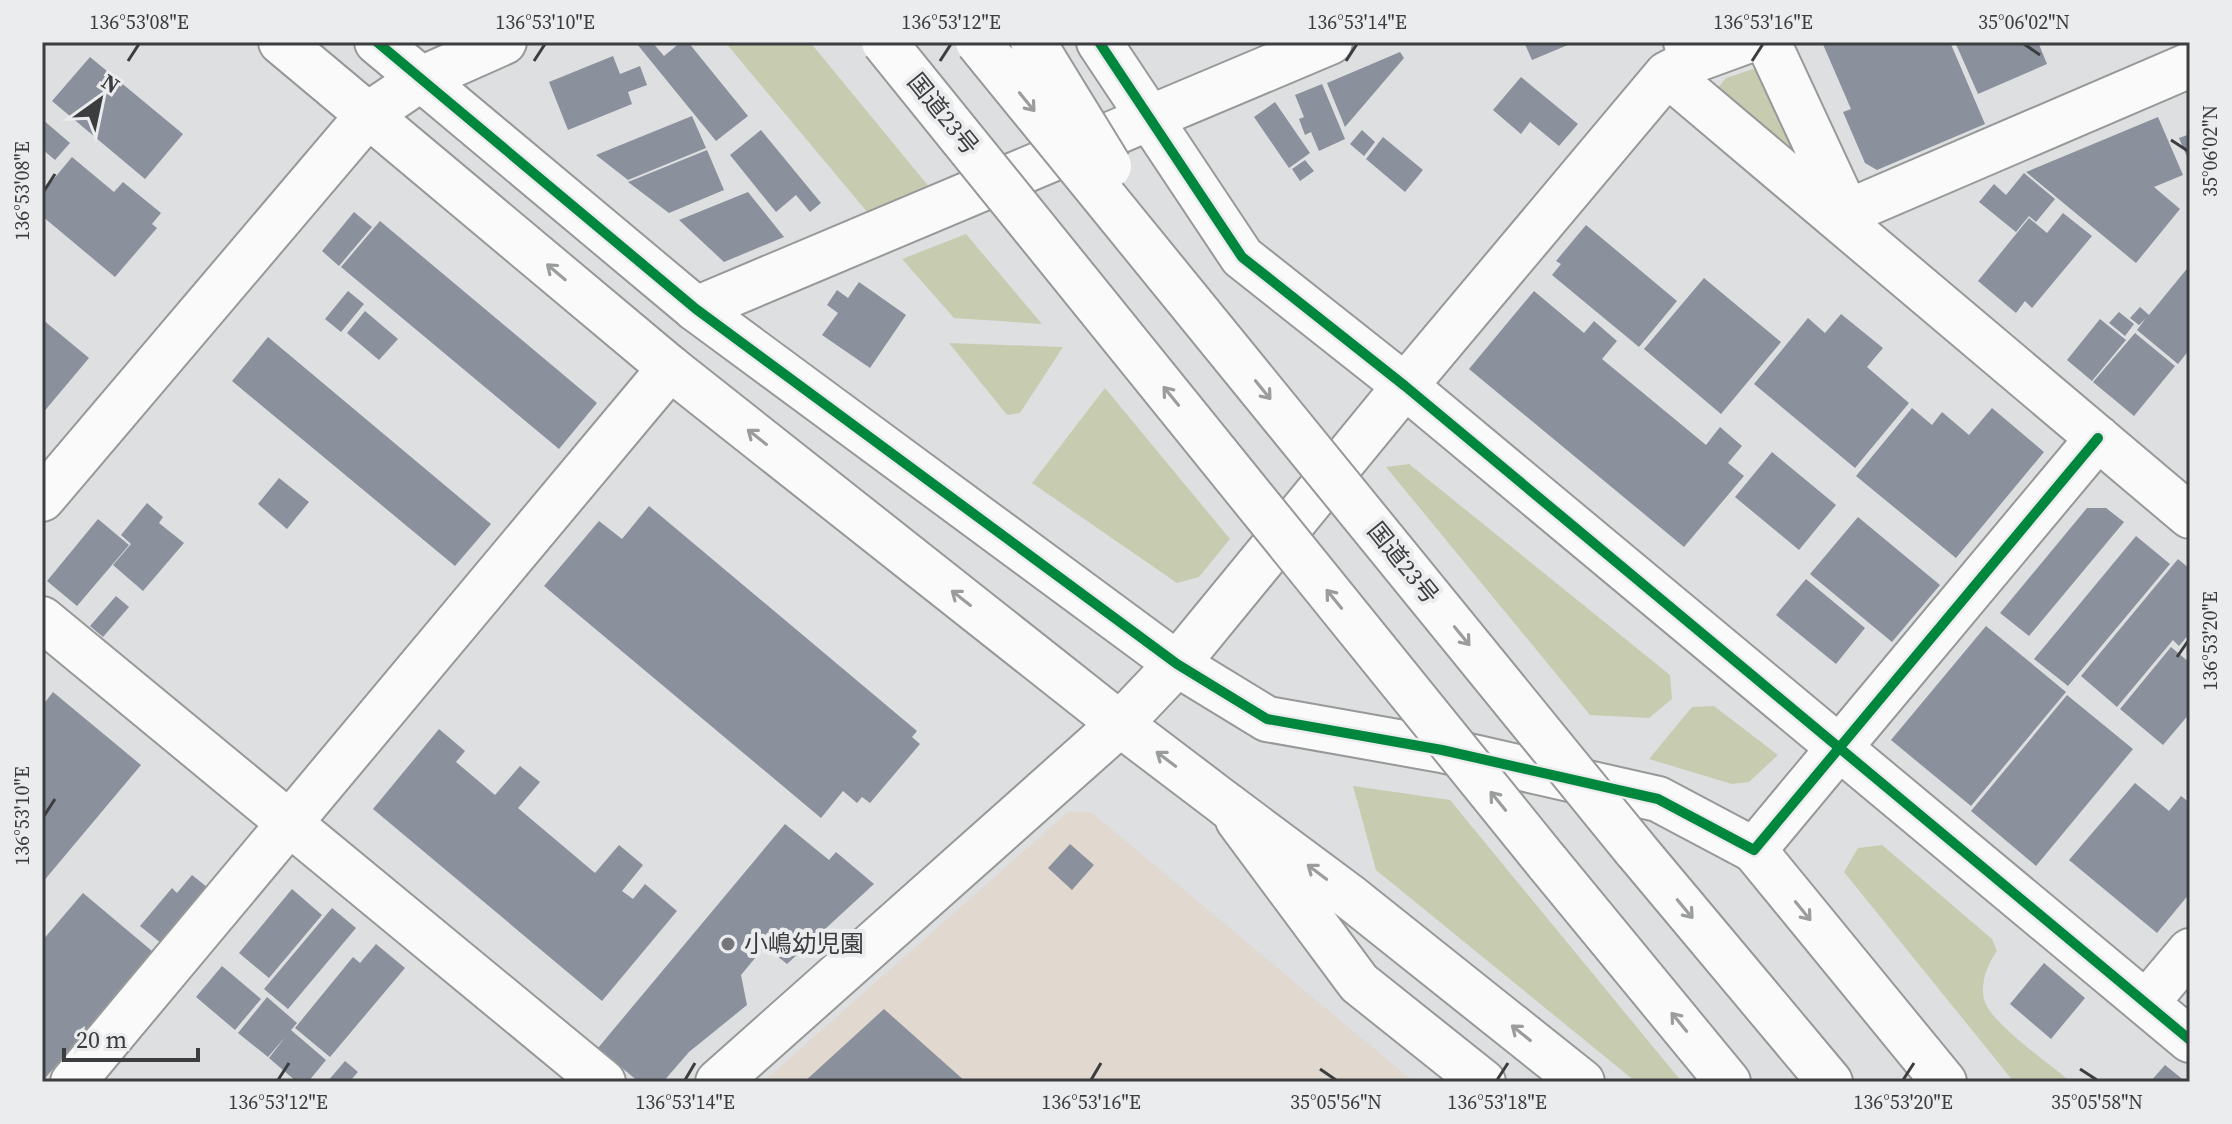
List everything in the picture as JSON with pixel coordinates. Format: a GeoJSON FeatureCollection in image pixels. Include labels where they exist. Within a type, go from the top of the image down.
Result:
{"type":"FeatureCollection","features":[{"type":"Feature","properties":{"kind":"main road"},"geometry":{"type":"LineString","coordinates":[[281,42],[670,368],[1120,724],[1350,897],[1582,1082]]}},
{"type":"Feature","properties":{"kind":"main road"},"geometry":{"type":"LineString","coordinates":[[377,42],[696,309],[1177,664],[1267,719],[1442,750],[1658,799],[1754,850],[1944,1082]]}},
{"type":"Feature","properties":{"kind":"main road"},"geometry":{"type":"LineString","coordinates":[[42,499],[369,114],[421,79],[504,42]]}},
{"type":"Feature","properties":{"kind":"main road","name":"国道23号"},"geometry":{"type":"LineString","coordinates":[[884,42],[1728,1082]]}},
{"type":"Feature","properties":{"kind":"main road","name":"国道23号"},"geometry":{"type":"LineString","coordinates":[[978,42],[1635,849],[1830,1082]]}},
{"type":"Feature","properties":{"kind":"main road"},"geometry":{"type":"LineString","coordinates":[[1033,42],[1197,309]]}},
{"type":"Feature","properties":{"kind":"main road"},"geometry":{"type":"LineString","coordinates":[[1099,42],[1242,257],[1405,386],[2190,1040]]}},
{"type":"Feature","properties":{"kind":"main road"},"geometry":{"type":"LineString","coordinates":[[696,309],[1330,42]]}},
{"type":"Feature","properties":{"kind":"main road"},"geometry":{"type":"LineString","coordinates":[[718,1082],[1120,724],[1177,664],[1405,386],[1682,59],[1744,42]]}},
{"type":"Feature","properties":{"kind":"main road"},"geometry":{"type":"LineString","coordinates":[[1768,42],[1841,214]]}},
{"type":"Feature","properties":{"kind":"main road"},"geometry":{"type":"LineString","coordinates":[[1682,59],[1841,214],[2190,516]]}},
{"type":"Feature","properties":{"kind":"main road"},"geometry":{"type":"LineString","coordinates":[[1841,214],[2190,65]]}},
{"type":"Feature","properties":{"kind":"main road"},"geometry":{"type":"LineString","coordinates":[[73,1082],[670,368]]}},
{"type":"Feature","properties":{"kind":"main road"},"geometry":{"type":"LineString","coordinates":[[1754,850],[2098,438]]}},
{"type":"Feature","properties":{"kind":"main road"},"geometry":{"type":"LineString","coordinates":[[42,619],[603,1082]]}},
{"type":"Feature","properties":{"kind":"main road"},"geometry":{"type":"LineString","coordinates":[[1228,806],[1359,983],[1483,1082]]}},
{"type":"Feature","properties":{"kind":"main road"},"geometry":{"type":"LineString","coordinates":[[2146,1003],[2190,951]]}},
{"type":"Feature","properties":{"kind":"shaded area"},"geometry":{"type":"Polygon","coordinates":[[[1068,812],[1091,812],[1414,1082],[763,1082],[1068,812]]]}},
{"type":"Feature","properties":{"kind":"green space"},"geometry":{"type":"Polygon","coordinates":[[[725,42],[810,42],[930,188],[868,213],[725,42]]]}},
{"type":"Feature","properties":{"kind":"green space"},"geometry":{"type":"Polygon","coordinates":[[[1753,69],[1765,76],[1808,179],[1717,89],[1726,78],[1753,69]]]}},
{"type":"Feature","properties":{"kind":"green space"},"geometry":{"type":"Polygon","coordinates":[[[966,234],[1042,324],[954,318],[902,259],[966,234]]]}},
{"type":"Feature","properties":{"kind":"green space"},"geometry":{"type":"Polygon","coordinates":[[[949,343],[1063,347],[1020,413],[1007,415],[949,343]]]}},
{"type":"Feature","properties":{"kind":"green space"},"geometry":{"type":"Polygon","coordinates":[[[1105,388],[1230,539],[1199,577],[1177,583],[1032,483],[1105,388]]]}},
{"type":"Feature","properties":{"kind":"green space"},"geometry":{"type":"Polygon","coordinates":[[[1409,464],[1670,675],[1672,699],[1649,718],[1590,715],[1386,467],[1409,464]]]}},
{"type":"Feature","properties":{"kind":"green space"},"geometry":{"type":"Polygon","coordinates":[[[1714,706],[1778,755],[1749,782],[1732,784],[1649,759],[1692,707],[1714,706]]]}},
{"type":"Feature","properties":{"kind":"green space"},"geometry":{"type":"Polygon","coordinates":[[[1353,786],[1450,800],[1682,1082],[1636,1082],[1376,870],[1353,786]]]}},
{"type":"Feature","properties":{"kind":"green space"},"geometry":{"type":"Polygon","coordinates":[[[1882,845],[1992,939],[1997,951],[1988,967],[1983,986],[1988,1008],[2008,1031],[2071,1082],[2014,1082],[1844,872],[1858,848],[1882,845]]]}},
{"type":"Feature","properties":{"kind":"building"},"geometry":{"type":"Polygon","coordinates":[[[652,42],[664,56],[681,42],[688,42],[748,116],[716,141],[637,44],[652,42]]]}},
{"type":"Feature","properties":{"kind":"building"},"geometry":{"type":"Polygon","coordinates":[[[1524,42],[1575,42],[1532,60],[1524,42]]]}},
{"type":"Feature","properties":{"kind":"building"},"geometry":{"type":"Polygon","coordinates":[[[1822,42],[1950,42],[1985,124],[1877,170],[1865,163],[1843,112],[1851,109],[1822,42]]]}},
{"type":"Feature","properties":{"kind":"building"},"geometry":{"type":"Polygon","coordinates":[[[1955,42],[2038,42],[2047,64],[1978,94],[1955,42]]]}},
{"type":"Feature","properties":{"kind":"building"},"geometry":{"type":"Polygon","coordinates":[[[1400,52],[1404,58],[1345,127],[1327,83],[1400,52]]]}},
{"type":"Feature","properties":{"kind":"building"},"geometry":{"type":"Polygon","coordinates":[[[613,56],[620,74],[640,66],[647,85],[628,92],[632,104],[568,130],[549,82],[613,56]]]}},
{"type":"Feature","properties":{"kind":"building"},"geometry":{"type":"Polygon","coordinates":[[[90,57],[183,134],[145,179],[52,101],[90,57]]]}},
{"type":"Feature","properties":{"kind":"building"},"geometry":{"type":"Polygon","coordinates":[[[1521,77],[1578,124],[1559,146],[1530,122],[1521,134],[1493,110],[1521,77]]]}},
{"type":"Feature","properties":{"kind":"building"},"geometry":{"type":"Polygon","coordinates":[[[1322,84],[1345,139],[1319,151],[1311,132],[1305,135],[1299,119],[1304,117],[1295,95],[1322,84]]]}},
{"type":"Feature","properties":{"kind":"building"},"geometry":{"type":"Polygon","coordinates":[[[1275,102],[1310,153],[1289,168],[1254,117],[1275,102]]]}},
{"type":"Feature","properties":{"kind":"building"},"geometry":{"type":"Polygon","coordinates":[[[692,116],[706,148],[628,180],[596,155],[692,116]]]}},
{"type":"Feature","properties":{"kind":"building"},"geometry":{"type":"Polygon","coordinates":[[[2158,117],[2183,175],[2154,187],[2180,209],[2136,263],[2026,172],[2158,117]]]}},
{"type":"Feature","properties":{"kind":"building"},"geometry":{"type":"Polygon","coordinates":[[[42,119],[70,143],[55,160],[42,149],[42,119]]]}},
{"type":"Feature","properties":{"kind":"building"},"geometry":{"type":"Polygon","coordinates":[[[761,130],[821,203],[810,212],[796,195],[776,212],[730,155],[761,130]]]}},
{"type":"Feature","properties":{"kind":"building"},"geometry":{"type":"Polygon","coordinates":[[[1362,130],[1375,142],[1364,156],[1350,144],[1362,130]]]}},
{"type":"Feature","properties":{"kind":"building"},"geometry":{"type":"Polygon","coordinates":[[[2190,134],[2190,164],[2179,138],[2190,134]]]}},
{"type":"Feature","properties":{"kind":"building"},"geometry":{"type":"Polygon","coordinates":[[[1383,137],[1423,170],[1405,192],[1366,159],[1383,137]]]}},
{"type":"Feature","properties":{"kind":"building"},"geometry":{"type":"Polygon","coordinates":[[[707,150],[724,190],[669,213],[628,182],[707,150]]]}},
{"type":"Feature","properties":{"kind":"building"},"geometry":{"type":"Polygon","coordinates":[[[72,157],[114,192],[123,182],[161,213],[152,224],[157,228],[115,277],[42,216],[42,193],[72,157]]]}},
{"type":"Feature","properties":{"kind":"building"},"geometry":{"type":"Polygon","coordinates":[[[1305,160],[1314,171],[1300,181],[1292,169],[1305,160]]]}},
{"type":"Feature","properties":{"kind":"building"},"geometry":{"type":"Polygon","coordinates":[[[2024,173],[2055,199],[2036,222],[2029,216],[2016,232],[1979,202],[1994,184],[2006,195],[2024,173]]]}},
{"type":"Feature","properties":{"kind":"building"},"geometry":{"type":"Polygon","coordinates":[[[748,192],[784,237],[724,262],[679,220],[748,192]]]}},
{"type":"Feature","properties":{"kind":"building"},"geometry":{"type":"Polygon","coordinates":[[[354,212],[372,227],[339,266],[322,251],[354,212]]]}},
{"type":"Feature","properties":{"kind":"building"},"geometry":{"type":"Polygon","coordinates":[[[2063,213],[2092,236],[2032,308],[2025,301],[2016,313],[1978,281],[2029,218],[2047,233],[2063,213]]]}},
{"type":"Feature","properties":{"kind":"building"},"geometry":{"type":"Polygon","coordinates":[[[380,221],[597,403],[559,449],[341,267],[380,221]]]}},
{"type":"Feature","properties":{"kind":"building"},"geometry":{"type":"Polygon","coordinates":[[[1586,225],[1677,301],[1639,347],[1552,275],[1561,264],[1556,261],[1586,225]]]}},
{"type":"Feature","properties":{"kind":"building"},"geometry":{"type":"Polygon","coordinates":[[[2190,265],[2190,349],[2178,364],[2137,330],[2146,318],[2139,325],[2130,318],[2140,307],[2149,315],[2190,265]]]}},
{"type":"Feature","properties":{"kind":"building"},"geometry":{"type":"Polygon","coordinates":[[[1704,278],[1781,342],[1721,414],[1644,349],[1704,278]]]}},
{"type":"Feature","properties":{"kind":"building"},"geometry":{"type":"Polygon","coordinates":[[[859,282],[906,315],[870,368],[822,335],[838,313],[827,305],[837,290],[848,298],[859,282]]]}},
{"type":"Feature","properties":{"kind":"building"},"geometry":{"type":"Polygon","coordinates":[[[348,291],[364,304],[341,332],[325,319],[348,291]]]}},
{"type":"Feature","properties":{"kind":"building"},"geometry":{"type":"Polygon","coordinates":[[[1534,291],[1584,333],[1594,321],[1617,341],[1602,359],[1706,445],[1720,427],[1742,446],[1728,463],[1744,476],[1684,547],[1469,369],[1534,291]]]}},
{"type":"Feature","properties":{"kind":"building"},"geometry":{"type":"Polygon","coordinates":[[[365,311],[398,339],[379,360],[347,333],[365,311]]]}},
{"type":"Feature","properties":{"kind":"building"},"geometry":{"type":"Polygon","coordinates":[[[2119,312],[2134,324],[2125,336],[2109,323],[2119,312]]]}},
{"type":"Feature","properties":{"kind":"building"},"geometry":{"type":"Polygon","coordinates":[[[1841,314],[1883,348],[1867,367],[1909,403],[1855,468],[1754,384],[1808,318],[1825,333],[1841,314]]]}},
{"type":"Feature","properties":{"kind":"building"},"geometry":{"type":"Polygon","coordinates":[[[42,319],[89,358],[42,414],[42,319]]]}},
{"type":"Feature","properties":{"kind":"building"},"geometry":{"type":"Polygon","coordinates":[[[2100,319],[2126,340],[2092,381],[2067,360],[2100,319]]]}},
{"type":"Feature","properties":{"kind":"building"},"geometry":{"type":"Polygon","coordinates":[[[2135,333],[2175,366],[2134,416],[2093,382],[2135,333]]]}},
{"type":"Feature","properties":{"kind":"building"},"geometry":{"type":"Polygon","coordinates":[[[268,337],[491,524],[455,566],[232,381],[268,337]]]}},
{"type":"Feature","properties":{"kind":"building"},"geometry":{"type":"Polygon","coordinates":[[[1912,408],[1932,425],[1942,412],[1969,435],[1992,408],[2044,452],[1956,558],[1856,476],[1912,408]]]}},
{"type":"Feature","properties":{"kind":"building"},"geometry":{"type":"Polygon","coordinates":[[[1772,452],[1836,505],[1799,550],[1735,497],[1772,452]]]}},
{"type":"Feature","properties":{"kind":"building"},"geometry":{"type":"Polygon","coordinates":[[[279,478],[309,502],[287,529],[258,504],[279,478]]]}},
{"type":"Feature","properties":{"kind":"building"},"geometry":{"type":"Polygon","coordinates":[[[147,503],[163,517],[159,523],[184,543],[143,591],[113,565],[131,544],[121,535],[147,503]]]}},
{"type":"Feature","properties":{"kind":"building"},"geometry":{"type":"Polygon","coordinates":[[[649,506],[917,731],[912,737],[920,744],[870,803],[862,797],[857,803],[843,791],[821,818],[544,586],[599,521],[622,539],[649,506]]]}},
{"type":"Feature","properties":{"kind":"building"},"geometry":{"type":"Polygon","coordinates":[[[2087,508],[2106,508],[2124,522],[2029,636],[2000,613],[2087,508]]]}},
{"type":"Feature","properties":{"kind":"building"},"geometry":{"type":"Polygon","coordinates":[[[1858,517],[1940,585],[1892,642],[1810,574],[1858,517]]]}},
{"type":"Feature","properties":{"kind":"building"},"geometry":{"type":"Polygon","coordinates":[[[98,519],[129,545],[77,606],[47,581],[98,519]]]}},
{"type":"Feature","properties":{"kind":"building"},"geometry":{"type":"Polygon","coordinates":[[[2136,536],[2170,564],[2068,686],[2034,659],[2136,536]]]}},
{"type":"Feature","properties":{"kind":"building"},"geometry":{"type":"Polygon","coordinates":[[[2178,559],[2190,569],[2190,633],[2179,646],[2173,640],[2117,707],[2081,676],[2178,559]]]}},
{"type":"Feature","properties":{"kind":"building"},"geometry":{"type":"Polygon","coordinates":[[[1806,579],[1865,628],[1836,664],[1776,615],[1806,579]]]}},
{"type":"Feature","properties":{"kind":"building"},"geometry":{"type":"Polygon","coordinates":[[[116,596],[129,607],[103,637],[90,626],[116,596]]]}},
{"type":"Feature","properties":{"kind":"building"},"geometry":{"type":"Polygon","coordinates":[[[1986,626],[2066,692],[1971,806],[1891,740],[1986,626]]]}},
{"type":"Feature","properties":{"kind":"building"},"geometry":{"type":"Polygon","coordinates":[[[2171,647],[2190,663],[2190,713],[2163,745],[2120,709],[2171,647]]]}},
{"type":"Feature","properties":{"kind":"building"},"geometry":{"type":"Polygon","coordinates":[[[53,692],[141,765],[42,883],[42,706],[53,692]]]}},
{"type":"Feature","properties":{"kind":"building"},"geometry":{"type":"Polygon","coordinates":[[[2067,695],[2133,749],[2036,866],[1971,811],[2067,695]]]}},
{"type":"Feature","properties":{"kind":"building"},"geometry":{"type":"Polygon","coordinates":[[[439,729],[465,751],[456,762],[495,795],[520,766],[540,782],[518,808],[595,873],[619,845],[643,865],[622,891],[633,899],[645,884],[677,911],[602,1001],[373,809],[439,729]]]}},
{"type":"Feature","properties":{"kind":"building"},"geometry":{"type":"Polygon","coordinates":[[[2135,783],[2169,811],[2181,796],[2190,803],[2190,893],[2157,933],[2069,860],[2135,783]]]}},
{"type":"Feature","properties":{"kind":"building"},"geometry":{"type":"Polygon","coordinates":[[[785,824],[829,860],[836,852],[874,884],[787,964],[765,946],[741,975],[747,1005],[689,1052],[663,1082],[639,1082],[598,1048],[785,824]]]}},
{"type":"Feature","properties":{"kind":"building"},"geometry":{"type":"Polygon","coordinates":[[[1070,844],[1094,865],[1072,890],[1048,868],[1070,844]]]}},
{"type":"Feature","properties":{"kind":"building"},"geometry":{"type":"Polygon","coordinates":[[[192,875],[207,887],[161,943],[140,926],[172,888],[177,893],[192,875]]]}},
{"type":"Feature","properties":{"kind":"building"},"geometry":{"type":"Polygon","coordinates":[[[292,889],[322,915],[269,978],[239,953],[292,889]]]}},
{"type":"Feature","properties":{"kind":"building"},"geometry":{"type":"Polygon","coordinates":[[[83,893],[152,951],[42,1082],[42,941],[83,893]]]}},
{"type":"Feature","properties":{"kind":"building"},"geometry":{"type":"Polygon","coordinates":[[[332,908],[356,928],[288,1009],[264,989],[332,908]]]}},
{"type":"Feature","properties":{"kind":"building"},"geometry":{"type":"Polygon","coordinates":[[[376,944],[405,968],[330,1057],[295,1028],[353,957],[360,963],[376,944]]]}},
{"type":"Feature","properties":{"kind":"building"},"geometry":{"type":"Polygon","coordinates":[[[2044,963],[2085,998],[2051,1039],[2010,1004],[2044,963]]]}},
{"type":"Feature","properties":{"kind":"building"},"geometry":{"type":"Polygon","coordinates":[[[222,966],[261,999],[235,1030],[196,997],[222,966]]]}},
{"type":"Feature","properties":{"kind":"building"},"geometry":{"type":"Polygon","coordinates":[[[267,997],[297,1023],[291,1030],[326,1060],[308,1082],[297,1082],[269,1058],[286,1036],[268,1057],[238,1033],[267,997]]]}},
{"type":"Feature","properties":{"kind":"building"},"geometry":{"type":"Polygon","coordinates":[[[884,1009],[966,1082],[804,1082],[884,1009]]]}},
{"type":"Feature","properties":{"kind":"building"},"geometry":{"type":"Polygon","coordinates":[[[345,1061],[358,1072],[349,1082],[327,1082],[345,1061]]]}},
{"type":"Feature","properties":{"kind":"building"},"geometry":{"type":"Polygon","coordinates":[[[2165,1065],[2186,1082],[2150,1082],[2165,1065]]]}},
{"type":"Feature","properties":{"kind":"cycle path"},"geometry":{"type":"LineString","coordinates":[[377,42],[696,309],[1177,664],[1267,719],[1442,750],[1658,799],[1754,850],[2098,438]]}},
{"type":"Feature","properties":{"kind":"cycle path"},"geometry":{"type":"LineString","coordinates":[[1099,42],[1242,257],[1405,386],[2190,1040]]}},
{"type":"Feature","properties":{"kind":"place","name":"小嶋幼児園"},"geometry":{"type":"Point","coordinates":[728,944]}}]}
